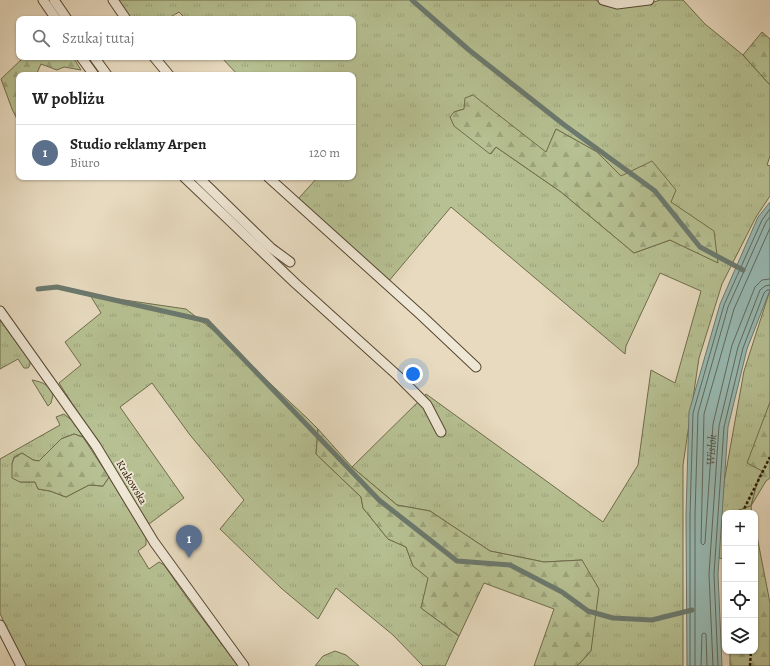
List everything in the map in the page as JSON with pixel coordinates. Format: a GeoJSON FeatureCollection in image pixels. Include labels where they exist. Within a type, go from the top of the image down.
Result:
{"type":"FeatureCollection","features":[{"type":"Feature","properties":{"kind":"lane"},"geometry":{"type":"LineString","coordinates":[[43,0],[54,16]]}},
{"type":"Feature","properties":{"kind":"lane"},"geometry":{"type":"LineString","coordinates":[[54,0],[65,16]]}},
{"type":"Feature","properties":{"kind":"lane"},"geometry":{"type":"LineString","coordinates":[[112,0],[124,16]]}},
{"type":"Feature","properties":{"kind":"lane"},"geometry":{"type":"LineString","coordinates":[[603,0],[617,4],[649,0]]}},
{"type":"Feature","properties":{"kind":"lane"},"geometry":{"type":"LineString","coordinates":[[83,60],[92,72]]}},
{"type":"Feature","properties":{"kind":"lane"},"geometry":{"type":"LineString","coordinates":[[96,60],[105,72]]}},
{"type":"Feature","properties":{"kind":"lane"},"geometry":{"type":"LineString","coordinates":[[156,60],[166,72]]}},
{"type":"Feature","properties":{"kind":"lane"},"geometry":{"type":"LineString","coordinates":[[187,180],[295,283],[398,376],[427,405],[441,432]]}},
{"type":"Feature","properties":{"kind":"lane"},"geometry":{"type":"LineString","coordinates":[[201,180],[271,248],[290,262]]}},
{"type":"Feature","properties":{"kind":"lane"},"geometry":{"type":"LineString","coordinates":[[271,180],[422,316],[476,367]]}},
{"type":"Feature","properties":{"kind":"lane","name":"Krakowska"},"geometry":{"type":"LineString","coordinates":[[0,311],[96,446],[154,542],[244,666]]}},
{"type":"Feature","properties":{"kind":"lane"},"geometry":{"type":"LineString","coordinates":[[0,625],[21,666]]}},
{"type":"Feature","properties":{"kind":"path"},"geometry":{"type":"LineString","coordinates":[[744,510],[770,457]]}},
{"type":"Feature","properties":{"kind":"path"},"geometry":{"type":"LineString","coordinates":[[750,666],[751,654]]}},
{"type":"Feature","properties":{"kind":"green space"},"geometry":{"type":"Polygon","coordinates":[[[118,0],[595,0],[614,7],[651,3],[660,0],[683,0],[705,24],[743,55],[770,85],[770,156],[767,165],[770,166],[770,196],[756,217],[722,284],[699,358],[683,465],[683,666],[577,666],[591,651],[582,560],[544,562],[490,551],[430,511],[397,505],[352,467],[426,394],[603,522],[638,465],[651,370],[675,383],[701,291],[660,273],[626,346],[625,354],[451,207],[388,282],[298,199],[315,180],[356,180],[356,72],[235,72],[224,60],[356,60],[356,16],[183,16],[179,12],[172,16],[129,16],[118,0]],[[464,109],[454,112],[491,154],[496,147],[561,192],[634,253],[670,240],[717,262],[621,176],[597,152],[556,129],[546,153],[464,109]]]}},
{"type":"Feature","properties":{"kind":"green space"},"geometry":{"type":"Polygon","coordinates":[[[762,32],[770,39],[770,85],[743,55],[762,32]]]}},
{"type":"Feature","properties":{"kind":"green space"},"geometry":{"type":"Polygon","coordinates":[[[21,60],[75,60],[81,70],[64,67],[57,70],[41,64],[37,72],[16,72],[16,117],[1,79],[21,60]]]}},
{"type":"Feature","properties":{"kind":"green space"},"geometry":{"type":"Polygon","coordinates":[[[473,95],[546,152],[556,129],[597,152],[621,176],[652,161],[676,190],[671,202],[714,231],[718,263],[670,240],[634,253],[561,192],[496,147],[490,154],[454,126],[450,117],[454,112],[464,109],[465,98],[473,95]]]}},
{"type":"Feature","properties":{"kind":"green space"},"geometry":{"type":"Polygon","coordinates":[[[770,290],[770,402],[763,471],[758,480],[751,506],[739,510],[722,510],[722,558],[719,558],[719,510],[744,371],[770,290]]]}},
{"type":"Feature","properties":{"kind":"green space"},"geometry":{"type":"Polygon","coordinates":[[[90,295],[186,309],[213,330],[318,429],[316,454],[361,497],[363,508],[388,539],[406,547],[413,566],[429,578],[421,608],[459,636],[445,666],[423,666],[393,635],[336,588],[318,619],[281,588],[220,529],[244,500],[190,435],[152,383],[120,407],[184,498],[149,524],[59,383],[81,365],[65,342],[101,313],[90,295]]]}},
{"type":"Feature","properties":{"kind":"green space"},"geometry":{"type":"Polygon","coordinates":[[[0,320],[30,361],[28,368],[24,368],[18,359],[0,369],[0,320]]]}},
{"type":"Feature","properties":{"kind":"green space"},"geometry":{"type":"Polygon","coordinates":[[[32,380],[45,384],[50,389],[53,395],[51,403],[48,406],[32,380]]]}},
{"type":"Feature","properties":{"kind":"green space"},"geometry":{"type":"Polygon","coordinates":[[[770,402],[770,478],[766,481],[751,506],[762,471],[747,463],[770,402]]]}},
{"type":"Feature","properties":{"kind":"green space"},"geometry":{"type":"Polygon","coordinates":[[[64,414],[70,419],[72,418],[83,437],[74,434],[61,439],[39,461],[33,460],[22,453],[14,457],[12,464],[20,482],[35,482],[38,489],[50,491],[66,497],[89,485],[103,486],[109,477],[146,538],[146,545],[138,551],[149,569],[159,562],[164,565],[238,666],[25,666],[14,647],[0,613],[0,459],[60,425],[56,417],[64,414]]]}},
{"type":"Feature","properties":{"kind":"green space"},"geometry":{"type":"Polygon","coordinates":[[[318,429],[352,467],[397,505],[430,511],[490,551],[544,562],[582,560],[599,589],[591,651],[577,666],[534,666],[554,609],[484,583],[459,636],[421,608],[428,578],[413,566],[406,547],[388,539],[363,508],[361,497],[316,454],[318,429]]]}},
{"type":"Feature","properties":{"kind":"green space"},"geometry":{"type":"Polygon","coordinates":[[[74,434],[83,437],[109,477],[103,486],[89,485],[66,497],[50,491],[38,489],[35,482],[20,482],[12,478],[12,464],[14,458],[22,453],[33,460],[39,461],[61,439],[74,434]]]}},
{"type":"Feature","properties":{"kind":"green space"},"geometry":{"type":"Polygon","coordinates":[[[751,506],[752,510],[739,510],[751,506]]]}},
{"type":"Feature","properties":{"kind":"green space"},"geometry":{"type":"Polygon","coordinates":[[[758,541],[770,603],[770,666],[730,666],[730,654],[758,654],[758,541]]]}},
{"type":"Feature","properties":{"kind":"green space"},"geometry":{"type":"Polygon","coordinates":[[[335,651],[346,655],[359,666],[315,666],[323,656],[335,651]]]}},
{"type":"Feature","properties":{"kind":"water","name":"Wisłok"},"geometry":{"type":"Polygon","coordinates":[[[770,202],[770,290],[747,349],[728,427],[718,574],[722,666],[687,666],[686,515],[689,412],[720,304],[758,217],[770,202]]]}},
{"type":"Feature","properties":{"kind":"waterway"},"geometry":{"type":"LineString","coordinates":[[412,0],[469,50],[563,124],[655,191],[700,247],[743,270]]}},
{"type":"Feature","properties":{"kind":"waterway"},"geometry":{"type":"LineString","coordinates":[[38,289],[57,287],[207,321],[379,500],[457,561],[510,565],[562,592],[588,611],[613,618],[652,620],[692,610]]}},
{"type":"Feature","properties":{"kind":"place","name":"Studio reklamy Arpen"},"geometry":{"type":"Point","coordinates":[189,558]}}]}
